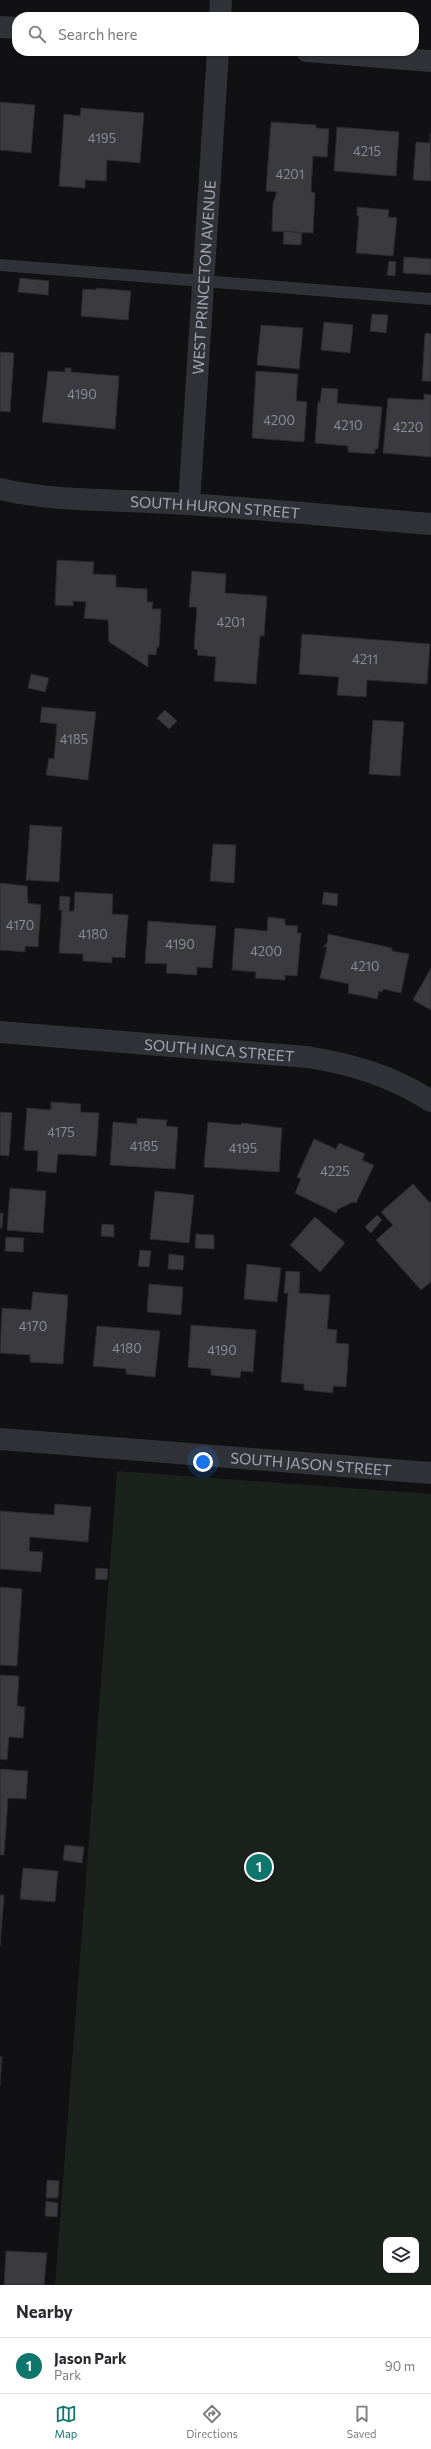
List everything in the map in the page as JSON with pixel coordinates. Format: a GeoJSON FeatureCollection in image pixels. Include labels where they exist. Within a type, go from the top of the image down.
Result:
{"type":"FeatureCollection","features":[{"type":"Feature","properties":{"kind":"street"},"geometry":{"type":"LineString","coordinates":[[220,12],[221,0]]}},
{"type":"Feature","properties":{"kind":"street"},"geometry":{"type":"LineString","coordinates":[[0,27],[12,28]]}},
{"type":"Feature","properties":{"kind":"street","name":"WEST PRINCETON AVENUE"},"geometry":{"type":"LineString","coordinates":[[189,504],[218,56]]}},
{"type":"Feature","properties":{"kind":"street"},"geometry":{"type":"LineString","coordinates":[[369,56],[431,61]]}},
{"type":"Feature","properties":{"kind":"street","name":"SOUTH HURON STREET"},"geometry":{"type":"LineString","coordinates":[[0,489],[21,494],[189,504],[431,524]]}},
{"type":"Feature","properties":{"kind":"street","name":"SOUTH INCA STREET"},"geometry":{"type":"LineString","coordinates":[[0,1032],[307,1058],[338,1062],[387,1076],[431,1101]]}},
{"type":"Feature","properties":{"kind":"street","name":"SOUTH JASON STREET"},"geometry":{"type":"LineString","coordinates":[[0,1439],[431,1473]]}},
{"type":"Feature","properties":{"kind":"lane"},"geometry":{"type":"LineString","coordinates":[[0,265],[431,299]]}},
{"type":"Feature","properties":{"kind":"shaded area"},"geometry":{"type":"Polygon","coordinates":[[[117,1471],[431,1494],[431,2285],[55,2285],[117,1471]]]}},
{"type":"Feature","properties":{"kind":"building"},"geometry":{"type":"Polygon","coordinates":[[[0,102],[35,105],[31,153],[0,150],[0,102]]]}},
{"type":"Feature","properties":{"kind":"building"},"geometry":{"type":"Polygon","coordinates":[[[81,108],[144,113],[140,163],[107,160],[106,181],[85,180],[85,188],[59,186],[64,114],[80,116],[81,108]]]}},
{"type":"Feature","properties":{"kind":"building"},"geometry":{"type":"Polygon","coordinates":[[[271,122],[316,125],[316,128],[329,129],[327,157],[313,156],[311,192],[315,193],[313,233],[272,231],[273,203],[277,192],[266,191],[271,122]]]}},
{"type":"Feature","properties":{"kind":"building"},"geometry":{"type":"Polygon","coordinates":[[[337,127],[399,132],[396,176],[334,171],[337,127]]]}},
{"type":"Feature","properties":{"kind":"building"},"geometry":{"type":"Polygon","coordinates":[[[430,133],[431,181],[413,180],[416,142],[430,143],[430,133]]]}},
{"type":"Feature","properties":{"kind":"building"},"geometry":{"type":"Polygon","coordinates":[[[357,207],[389,210],[388,217],[397,218],[393,256],[356,253],[359,216],[357,215],[357,207]]]}},
{"type":"Feature","properties":{"kind":"building"},"geometry":{"type":"Polygon","coordinates":[[[284,231],[302,233],[301,245],[283,244],[284,231]]]}},
{"type":"Feature","properties":{"kind":"building"},"geometry":{"type":"Polygon","coordinates":[[[404,257],[431,259],[431,275],[403,273],[404,257]]]}},
{"type":"Feature","properties":{"kind":"building"},"geometry":{"type":"Polygon","coordinates":[[[389,261],[396,262],[395,276],[387,275],[389,261]]]}},
{"type":"Feature","properties":{"kind":"building"},"geometry":{"type":"Polygon","coordinates":[[[20,278],[49,281],[48,295],[18,292],[20,278]]]}},
{"type":"Feature","properties":{"kind":"building"},"geometry":{"type":"Polygon","coordinates":[[[96,288],[131,291],[128,320],[81,316],[83,289],[96,290],[96,288]]]}},
{"type":"Feature","properties":{"kind":"building"},"geometry":{"type":"Polygon","coordinates":[[[372,314],[388,315],[386,333],[370,331],[372,314]]]}},
{"type":"Feature","properties":{"kind":"building"},"geometry":{"type":"Polygon","coordinates":[[[324,322],[353,325],[350,353],[321,350],[324,322]]]}},
{"type":"Feature","properties":{"kind":"building"},"geometry":{"type":"Polygon","coordinates":[[[261,325],[303,328],[299,369],[257,365],[261,325]]]}},
{"type":"Feature","properties":{"kind":"building"},"geometry":{"type":"Polygon","coordinates":[[[425,334],[431,334],[431,381],[422,381],[425,334]]]}},
{"type":"Feature","properties":{"kind":"building"},"geometry":{"type":"Polygon","coordinates":[[[0,352],[14,353],[10,412],[0,411],[0,352]]]}},
{"type":"Feature","properties":{"kind":"building"},"geometry":{"type":"Polygon","coordinates":[[[65,368],[71,368],[71,372],[119,376],[115,429],[42,422],[48,371],[65,372],[65,368]]]}},
{"type":"Feature","properties":{"kind":"building"},"geometry":{"type":"Polygon","coordinates":[[[256,371],[298,374],[296,401],[307,402],[304,442],[252,438],[256,371]]]}},
{"type":"Feature","properties":{"kind":"building"},"geometry":{"type":"Polygon","coordinates":[[[322,388],[338,389],[337,403],[382,407],[378,449],[375,449],[375,454],[348,452],[348,446],[315,443],[318,402],[320,402],[322,388]]]}},
{"type":"Feature","properties":{"kind":"building"},"geometry":{"type":"Polygon","coordinates":[[[424,394],[431,395],[431,457],[383,453],[388,398],[424,400],[424,394]]]}},
{"type":"Feature","properties":{"kind":"building"},"geometry":{"type":"Polygon","coordinates":[[[57,560],[94,562],[93,574],[116,575],[116,587],[147,589],[147,602],[153,602],[152,609],[161,609],[159,647],[157,647],[156,655],[148,654],[148,667],[109,642],[108,620],[84,618],[86,602],[73,601],[73,606],[55,605],[57,560]]]}},
{"type":"Feature","properties":{"kind":"building"},"geometry":{"type":"Polygon","coordinates":[[[192,571],[226,574],[225,593],[267,596],[264,636],[260,636],[256,684],[214,681],[216,657],[197,655],[198,650],[194,649],[197,607],[189,607],[192,571]]]}},
{"type":"Feature","properties":{"kind":"building"},"geometry":{"type":"Polygon","coordinates":[[[302,634],[430,644],[427,684],[367,680],[366,697],[337,695],[339,677],[299,674],[302,634]]]}},
{"type":"Feature","properties":{"kind":"building"},"geometry":{"type":"Polygon","coordinates":[[[31,674],[49,678],[45,692],[28,688],[31,674]]]}},
{"type":"Feature","properties":{"kind":"building"},"geometry":{"type":"Polygon","coordinates":[[[42,707],[96,712],[88,780],[46,775],[49,758],[54,759],[57,724],[40,722],[42,707]]]}},
{"type":"Feature","properties":{"kind":"building"},"geometry":{"type":"Polygon","coordinates":[[[165,710],[177,721],[169,729],[157,718],[165,710]]]}},
{"type":"Feature","properties":{"kind":"building"},"geometry":{"type":"Polygon","coordinates":[[[373,720],[404,722],[400,776],[369,774],[373,720]]]}},
{"type":"Feature","properties":{"kind":"building"},"geometry":{"type":"Polygon","coordinates":[[[30,825],[62,827],[59,882],[26,880],[30,825]]]}},
{"type":"Feature","properties":{"kind":"building"},"geometry":{"type":"Polygon","coordinates":[[[213,844],[236,845],[234,883],[210,881],[213,844]]]}},
{"type":"Feature","properties":{"kind":"building"},"geometry":{"type":"Polygon","coordinates":[[[0,883],[27,886],[28,903],[41,905],[38,947],[25,946],[25,952],[0,950],[0,883]]]}},
{"type":"Feature","properties":{"kind":"building"},"geometry":{"type":"Polygon","coordinates":[[[75,892],[113,894],[112,914],[128,915],[125,958],[112,957],[112,963],[83,961],[83,954],[59,953],[62,910],[59,910],[60,896],[70,897],[69,911],[74,911],[75,892]]]}},
{"type":"Feature","properties":{"kind":"building"},"geometry":{"type":"Polygon","coordinates":[[[324,892],[338,894],[337,906],[322,904],[324,892]]]}},
{"type":"Feature","properties":{"kind":"building"},"geometry":{"type":"Polygon","coordinates":[[[268,917],[285,919],[285,925],[298,926],[297,933],[301,933],[297,976],[285,975],[285,980],[255,978],[256,972],[232,970],[235,928],[267,931],[268,917]]]}},
{"type":"Feature","properties":{"kind":"building"},"geometry":{"type":"Polygon","coordinates":[[[148,921],[216,926],[212,968],[197,967],[197,975],[166,973],[167,964],[145,963],[148,921]]]}},
{"type":"Feature","properties":{"kind":"building"},"geometry":{"type":"Polygon","coordinates":[[[328,934],[392,948],[392,951],[409,954],[401,993],[383,989],[382,992],[379,991],[377,999],[348,993],[349,984],[320,978],[327,947],[323,947],[327,943],[328,934]]]}},
{"type":"Feature","properties":{"kind":"building"},"geometry":{"type":"Polygon","coordinates":[[[431,968],[431,1010],[413,1000],[431,968]]]}},
{"type":"Feature","properties":{"kind":"building"},"geometry":{"type":"Polygon","coordinates":[[[51,1102],[81,1104],[80,1112],[99,1113],[96,1156],[58,1154],[56,1173],[37,1171],[38,1151],[24,1150],[27,1108],[51,1110],[51,1102]]]}},
{"type":"Feature","properties":{"kind":"building"},"geometry":{"type":"Polygon","coordinates":[[[0,1112],[12,1113],[9,1156],[0,1155],[0,1112]]]}},
{"type":"Feature","properties":{"kind":"building"},"geometry":{"type":"Polygon","coordinates":[[[137,1118],[167,1120],[166,1126],[178,1127],[175,1169],[110,1165],[113,1122],[137,1124],[137,1118]]]}},
{"type":"Feature","properties":{"kind":"building"},"geometry":{"type":"Polygon","coordinates":[[[208,1122],[241,1125],[241,1123],[282,1128],[279,1172],[204,1167],[208,1122]]]}},
{"type":"Feature","properties":{"kind":"building"},"geometry":{"type":"Polygon","coordinates":[[[314,1139],[336,1149],[339,1143],[365,1154],[362,1160],[374,1165],[356,1203],[353,1202],[338,1209],[336,1213],[295,1193],[301,1179],[297,1177],[314,1139]]]}},
{"type":"Feature","properties":{"kind":"building"},"geometry":{"type":"Polygon","coordinates":[[[413,1184],[429,1202],[431,1201],[431,1282],[421,1290],[376,1240],[393,1225],[381,1212],[413,1184]]]}},
{"type":"Feature","properties":{"kind":"building"},"geometry":{"type":"Polygon","coordinates":[[[10,1188],[46,1191],[43,1233],[7,1230],[10,1188]]]}},
{"type":"Feature","properties":{"kind":"building"},"geometry":{"type":"Polygon","coordinates":[[[155,1191],[194,1195],[189,1243],[150,1239],[155,1191]]]}},
{"type":"Feature","properties":{"kind":"building"},"geometry":{"type":"Polygon","coordinates":[[[0,1213],[3,1213],[2,1228],[0,1228],[0,1213]]]}},
{"type":"Feature","properties":{"kind":"building"},"geometry":{"type":"Polygon","coordinates":[[[377,1215],[382,1220],[371,1233],[365,1227],[377,1215]]]}},
{"type":"Feature","properties":{"kind":"building"},"geometry":{"type":"Polygon","coordinates":[[[315,1217],[345,1243],[320,1272],[290,1245],[315,1217]]]}},
{"type":"Feature","properties":{"kind":"building"},"geometry":{"type":"Polygon","coordinates":[[[102,1224],[114,1225],[114,1237],[101,1236],[102,1224]]]}},
{"type":"Feature","properties":{"kind":"building"},"geometry":{"type":"Polygon","coordinates":[[[196,1234],[214,1235],[214,1249],[195,1248],[196,1234]]]}},
{"type":"Feature","properties":{"kind":"building"},"geometry":{"type":"Polygon","coordinates":[[[6,1237],[24,1238],[23,1252],[5,1251],[6,1237]]]}},
{"type":"Feature","properties":{"kind":"building"},"geometry":{"type":"Polygon","coordinates":[[[140,1250],[151,1251],[149,1267],[138,1266],[140,1250]]]}},
{"type":"Feature","properties":{"kind":"building"},"geometry":{"type":"Polygon","coordinates":[[[169,1254],[184,1256],[183,1270],[168,1269],[169,1254]]]}},
{"type":"Feature","properties":{"kind":"building"},"geometry":{"type":"Polygon","coordinates":[[[247,1264],[281,1268],[277,1302],[244,1299],[247,1264]]]}},
{"type":"Feature","properties":{"kind":"building"},"geometry":{"type":"Polygon","coordinates":[[[286,1271],[300,1272],[299,1293],[330,1295],[327,1329],[337,1330],[336,1343],[349,1344],[346,1387],[333,1386],[333,1393],[304,1390],[304,1384],[281,1382],[288,1293],[284,1293],[286,1271]]]}},
{"type":"Feature","properties":{"kind":"building"},"geometry":{"type":"Polygon","coordinates":[[[149,1284],[183,1287],[181,1315],[147,1312],[149,1284]]]}},
{"type":"Feature","properties":{"kind":"building"},"geometry":{"type":"Polygon","coordinates":[[[33,1292],[68,1295],[63,1364],[30,1362],[30,1355],[0,1353],[2,1308],[31,1310],[33,1292]]]}},
{"type":"Feature","properties":{"kind":"building"},"geometry":{"type":"Polygon","coordinates":[[[191,1325],[256,1330],[253,1372],[241,1371],[240,1378],[211,1375],[211,1369],[188,1367],[191,1325]]]}},
{"type":"Feature","properties":{"kind":"building"},"geometry":{"type":"Polygon","coordinates":[[[97,1326],[160,1331],[155,1377],[126,1374],[126,1369],[93,1366],[97,1326]]]}},
{"type":"Feature","properties":{"kind":"building"},"geometry":{"type":"Polygon","coordinates":[[[55,1504],[91,1507],[88,1542],[30,1537],[29,1551],[43,1552],[41,1572],[0,1569],[0,1511],[54,1515],[55,1504]]]}},
{"type":"Feature","properties":{"kind":"building"},"geometry":{"type":"Polygon","coordinates":[[[96,1568],[108,1569],[107,1580],[95,1579],[96,1568]]]}},
{"type":"Feature","properties":{"kind":"building"},"geometry":{"type":"Polygon","coordinates":[[[0,1587],[22,1589],[17,1666],[0,1665],[0,1587]]]}},
{"type":"Feature","properties":{"kind":"building"},"geometry":{"type":"Polygon","coordinates":[[[0,1675],[19,1676],[17,1706],[25,1707],[23,1738],[9,1737],[7,1760],[0,1759],[0,1675]]]}},
{"type":"Feature","properties":{"kind":"building"},"geometry":{"type":"Polygon","coordinates":[[[0,1769],[28,1771],[26,1799],[8,1798],[4,1855],[0,1855],[0,1769]]]}},
{"type":"Feature","properties":{"kind":"building"},"geometry":{"type":"Polygon","coordinates":[[[65,1845],[84,1847],[82,1863],[63,1860],[65,1845]]]}},
{"type":"Feature","properties":{"kind":"building"},"geometry":{"type":"Polygon","coordinates":[[[23,1868],[58,1871],[55,1902],[20,1899],[23,1868]]]}},
{"type":"Feature","properties":{"kind":"building"},"geometry":{"type":"Polygon","coordinates":[[[0,1895],[4,1895],[0,1947],[0,1895]]]}},
{"type":"Feature","properties":{"kind":"building"},"geometry":{"type":"Polygon","coordinates":[[[0,2057],[2,2057],[0,2086],[0,2057]]]}},
{"type":"Feature","properties":{"kind":"building"},"geometry":{"type":"Polygon","coordinates":[[[47,2180],[59,2181],[58,2198],[46,2198],[47,2180]]]}},
{"type":"Feature","properties":{"kind":"building"},"geometry":{"type":"Polygon","coordinates":[[[46,2201],[58,2203],[57,2217],[45,2216],[46,2201]]]}},
{"type":"Feature","properties":{"kind":"building"},"geometry":{"type":"Polygon","coordinates":[[[6,2251],[47,2253],[44,2285],[4,2285],[6,2251]]]}},
{"type":"Feature","properties":{"kind":"place","name":"Jason Park"},"geometry":{"type":"Point","coordinates":[259,1867]}}]}
